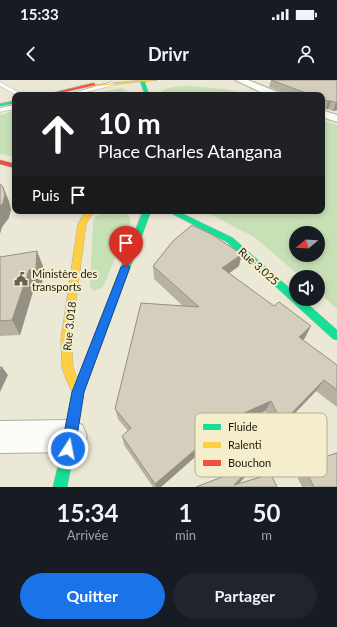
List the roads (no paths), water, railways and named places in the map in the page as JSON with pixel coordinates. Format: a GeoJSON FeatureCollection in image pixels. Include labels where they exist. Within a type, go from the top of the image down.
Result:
{"type":"FeatureCollection","features":[{"type":"Feature","properties":{"kind":"street"},"geometry":{"type":"LineString","coordinates":[[58,92],[111,82],[155,80]]}},
{"type":"Feature","properties":{"kind":"street"},"geometry":{"type":"LineString","coordinates":[[240,80],[269,92]]}},
{"type":"Feature","properties":{"kind":"street"},"geometry":{"type":"LineString","coordinates":[[143,81],[146,92]]}},
{"type":"Feature","properties":{"kind":"street"},"geometry":{"type":"LineString","coordinates":[[0,105],[12,103]]}},
{"type":"Feature","properties":{"kind":"street"},"geometry":{"type":"LineString","coordinates":[[325,114],[337,119]]}},
{"type":"Feature","properties":{"kind":"street"},"geometry":{"type":"LineString","coordinates":[[0,162],[12,165]]}},
{"type":"Feature","properties":{"kind":"street","name":"Rue 3.018"},"geometry":{"type":"LineString","coordinates":[[78,392],[70,378],[66,358],[66,339],[82,224],[88,214]]}},
{"type":"Feature","properties":{"kind":"street"},"geometry":{"type":"LineString","coordinates":[[60,487],[71,436],[78,392],[146,214]]}},
{"type":"Feature","properties":{"kind":"street","name":"Rue 3.025"},"geometry":{"type":"LineString","coordinates":[[177,214],[230,240],[337,336]]}},
{"type":"Feature","properties":{"kind":"street"},"geometry":{"type":"LineString","coordinates":[[0,438],[71,436]]}},
{"type":"Feature","properties":{"kind":"lane"},"geometry":{"type":"LineString","coordinates":[[78,92],[111,82]]}},
{"type":"Feature","properties":{"kind":"lane"},"geometry":{"type":"LineString","coordinates":[[0,84],[15,92]]}},
{"type":"Feature","properties":{"kind":"lane"},"geometry":{"type":"LineString","coordinates":[[0,110],[12,108]]}},
{"type":"Feature","properties":{"kind":"place","name":"Ministère des transports"},"geometry":{"type":"Point","coordinates":[21,279]}}]}
